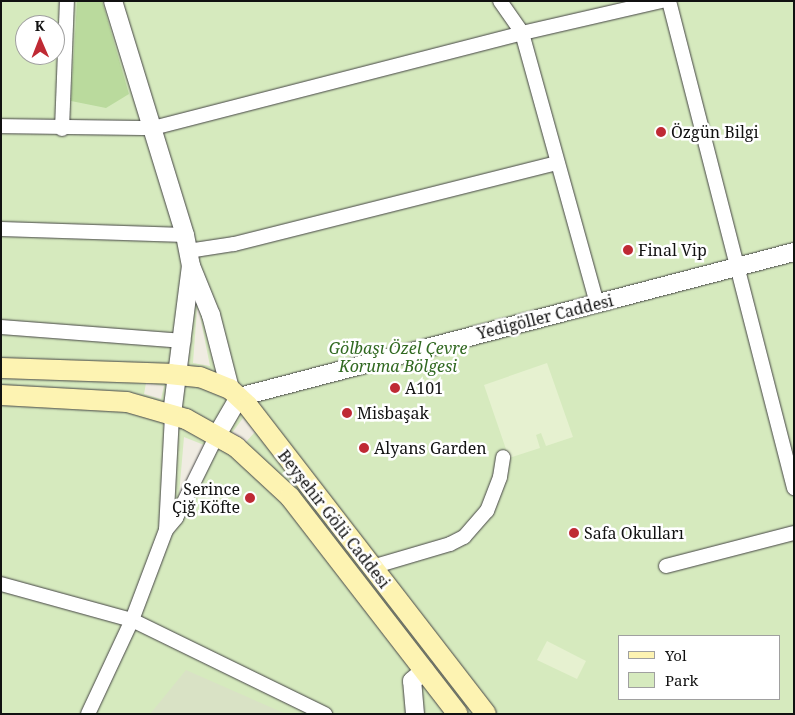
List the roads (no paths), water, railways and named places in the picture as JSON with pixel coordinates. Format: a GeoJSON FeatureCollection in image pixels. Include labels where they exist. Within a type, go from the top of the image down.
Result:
{"type":"FeatureCollection","features":[{"type":"Feature","properties":{"kind":"main road","name":"Beyşehir Gölü Caddesi"},"geometry":{"type":"LineString","coordinates":[[1,368],[179,375],[211,380],[234,393],[486,714]]}},
{"type":"Feature","properties":{"kind":"main road"},"geometry":{"type":"LineString","coordinates":[[1,395],[127,402],[172,414],[217,435],[236,447],[290,497],[458,714]]}},
{"type":"Feature","properties":{"kind":"main road"},"geometry":{"type":"LineString","coordinates":[[409,650],[426,637]]}},
{"type":"Feature","properties":{"kind":"main road"},"geometry":{"type":"LineString","coordinates":[[441,691],[457,678]]}},
{"type":"Feature","properties":{"kind":"street"},"geometry":{"type":"LineString","coordinates":[[62,129],[67,1]]}},
{"type":"Feature","properties":{"kind":"street"},"geometry":{"type":"LineString","coordinates":[[113,1],[153,128],[188,251],[234,393],[217,435],[176,518],[166,530]]}},
{"type":"Feature","properties":{"kind":"street"},"geometry":{"type":"LineString","coordinates":[[500,1],[522,33],[556,163],[597,304]]}},
{"type":"Feature","properties":{"kind":"street"},"geometry":{"type":"LineString","coordinates":[[1,126],[62,129],[153,128],[522,33],[662,1]]}},
{"type":"Feature","properties":{"kind":"street"},"geometry":{"type":"LineString","coordinates":[[669,1],[739,267],[794,488]]}},
{"type":"Feature","properties":{"kind":"street"},"geometry":{"type":"LineString","coordinates":[[1,229],[188,251],[234,244],[556,163]]}},
{"type":"Feature","properties":{"kind":"street"},"geometry":{"type":"LineString","coordinates":[[88,714],[132,620],[166,530],[172,414],[183,340],[188,251]]}},
{"type":"Feature","properties":{"kind":"street","name":"Yedigöller Caddesi"},"geometry":{"type":"LineString","coordinates":[[234,393],[597,304],[794,252]]}},
{"type":"Feature","properties":{"kind":"street"},"geometry":{"type":"LineString","coordinates":[[1,327],[183,340]]}},
{"type":"Feature","properties":{"kind":"street"},"geometry":{"type":"LineString","coordinates":[[372,567],[450,544],[464,536],[486,511],[500,477],[503,457]]}},
{"type":"Feature","properties":{"kind":"street"},"geometry":{"type":"LineString","coordinates":[[666,566],[794,533]]}},
{"type":"Feature","properties":{"kind":"street"},"geometry":{"type":"LineString","coordinates":[[1,584],[132,620],[325,714]]}},
{"type":"Feature","properties":{"kind":"street"},"geometry":{"type":"LineString","coordinates":[[415,714],[412,681],[425,670]]}},
{"type":"Feature","properties":{"kind":"place","name":"Özgün Bilgi"},"geometry":{"type":"Point","coordinates":[661,132]}},
{"type":"Feature","properties":{"kind":"place","name":"Final Vip"},"geometry":{"type":"Point","coordinates":[628,250]}},
{"type":"Feature","properties":{"kind":"place","name":"A101"},"geometry":{"type":"Point","coordinates":[395,388]}},
{"type":"Feature","properties":{"kind":"place","name":"Misbaşak"},"geometry":{"type":"Point","coordinates":[347,413]}},
{"type":"Feature","properties":{"kind":"place","name":"Alyans Garden"},"geometry":{"type":"Point","coordinates":[364,448]}},
{"type":"Feature","properties":{"kind":"place","name":"Serince Çiğ Köfte"},"geometry":{"type":"Point","coordinates":[250,498]}},
{"type":"Feature","properties":{"kind":"place","name":"Safa Okulları"},"geometry":{"type":"Point","coordinates":[574,533]}},
{"type":"Feature","properties":{"kind":"park label","name":"Gölbaşı Özel Çevre Koruma Bölgesi"},"geometry":{"type":"Point","coordinates":[398,357]}}]}
